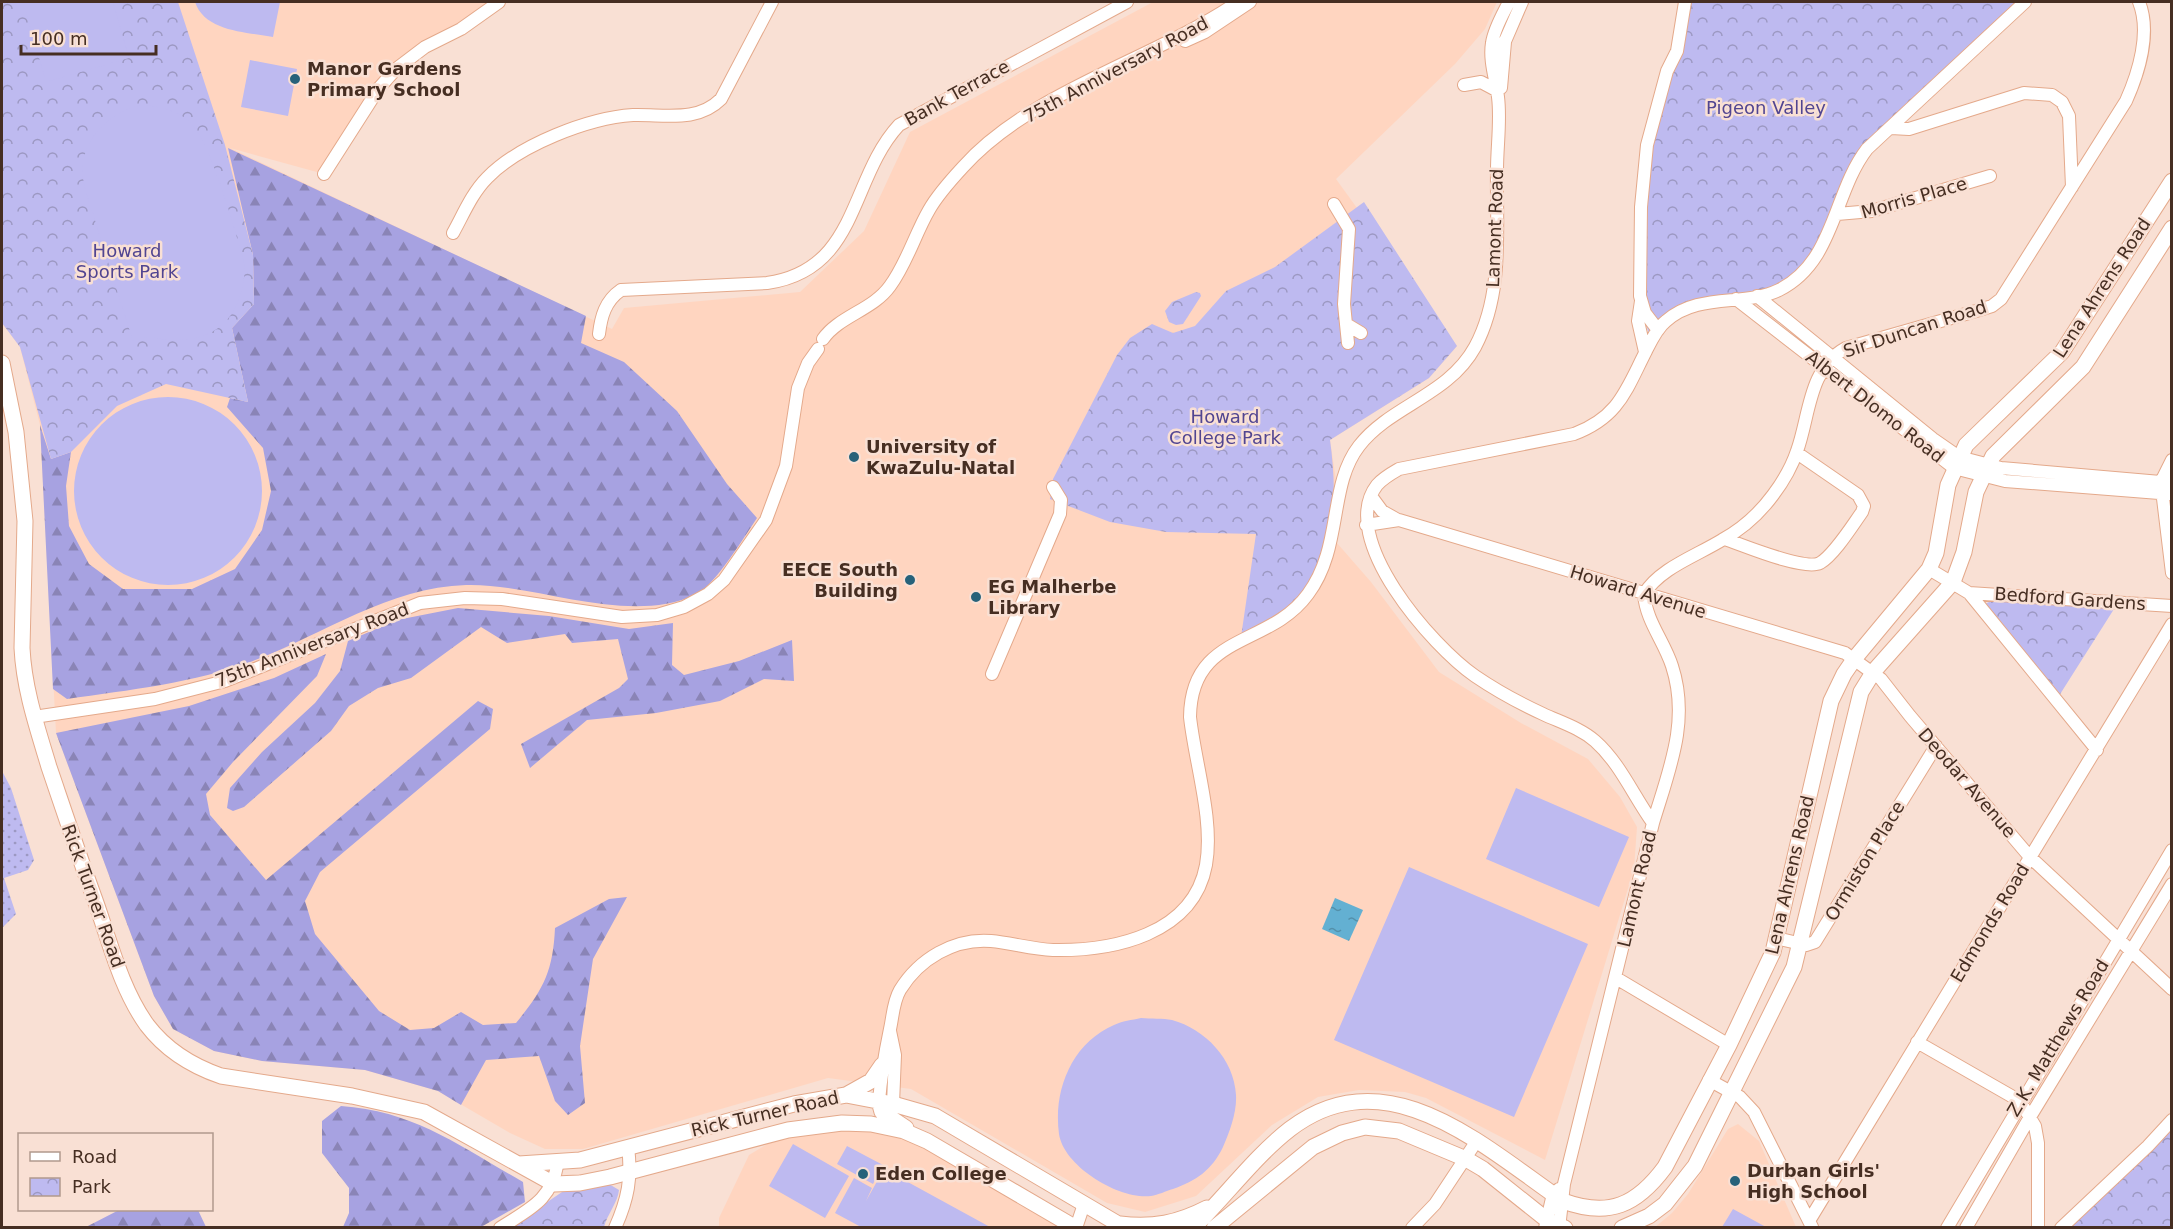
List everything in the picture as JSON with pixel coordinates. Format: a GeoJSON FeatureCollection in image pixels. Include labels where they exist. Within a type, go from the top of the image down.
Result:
{"type":"FeatureCollection","features":[{"type":"Feature","properties":{"kind":"main road","name":"Lena Ahrens Road"},"geometry":{"type":"LineString","coordinates":[[1193,1227],[1282,1137],[1302,1121],[1322,1111],[1355,1102],[1388,1102],[1436,1116],[1560,1193],[1596,1209],[1626,1203],[1641,1196],[1665,1167],[1767,968],[1831,701],[1844,674],[1929,569],[1936,553],[1957,463],[1973,437],[2062,352],[2172,181]]}},
{"type":"Feature","properties":{"kind":"main road"},"geometry":{"type":"LineString","coordinates":[[2144,224],[2169,232]]}},
{"type":"Feature","properties":{"kind":"main road","name":"Lena Ahrens Road"},"geometry":{"type":"LineString","coordinates":[[1622,1227],[1649,1216],[1665,1204],[1695,1166],[1794,966],[1861,692],[1874,671],[1953,582],[1964,552],[1976,492],[1985,471],[2003,443],[2083,366],[2169,232]]}},
{"type":"Feature","properties":{"kind":"main road"},"geometry":{"type":"LineString","coordinates":[[2062,352],[2083,366]]}},
{"type":"Feature","properties":{"kind":"main road","name":"Rick Turner Road"},"geometry":{"type":"LineString","coordinates":[[2,363],[13,412],[24,512],[22,658],[34,717],[69,829],[122,978],[134,1006],[159,1040],[188,1062],[221,1076],[352,1096],[424,1112],[554,1184],[580,1183],[779,1132],[854,1123],[895,1129],[926,1141],[1063,1223],[1076,1227]]}},
{"type":"Feature","properties":{"kind":"main road"},"geometry":{"type":"LineString","coordinates":[[1807,804],[1831,810]]}},
{"type":"Feature","properties":{"kind":"main road"},"geometry":{"type":"LineString","coordinates":[[846,1095],[865,1086],[882,1065]]}},
{"type":"Feature","properties":{"kind":"main road","name":"Rick Turner Road"},"geometry":{"type":"LineString","coordinates":[[519,1164],[580,1160],[804,1102],[846,1095],[935,1116],[1123,1226]]}},
{"type":"Feature","properties":{"kind":"main road"},"geometry":{"type":"LineString","coordinates":[[854,1123],[885,1106],[926,1141]]}},
{"type":"Feature","properties":{"kind":"main road"},"geometry":{"type":"LineString","coordinates":[[1214,1227],[1313,1147],[1342,1133],[1365,1127],[1409,1134],[1466,1159],[1555,1225]]}},
{"type":"Feature","properties":{"kind":"main road"},"geometry":{"type":"LineString","coordinates":[[1249,1171],[1265,1188]]}},
{"type":"Feature","properties":{"kind":"main road"},"geometry":{"type":"LineString","coordinates":[[1123,1226],[1139,1227],[1173,1223],[1221,1201]]}},
{"type":"Feature","properties":{"kind":"main road"},"geometry":{"type":"LineString","coordinates":[[1229,1227],[1236,1209]]}},
{"type":"Feature","properties":{"kind":"street"},"geometry":{"type":"LineString","coordinates":[[324,174],[379,88],[396,69],[425,47],[460,29],[499,2]]}},
{"type":"Feature","properties":{"kind":"street"},"geometry":{"type":"LineString","coordinates":[[453,233],[486,178],[502,165],[539,144],[600,120],[633,115],[692,115],[712,108],[721,99],[772,2]]}},
{"type":"Feature","properties":{"kind":"street","name":"Bank Terrace"},"geometry":{"type":"LineString","coordinates":[[599,334],[601,319],[608,302],[621,290],[767,283],[785,280],[809,269],[845,231],[884,145],[899,125],[1127,2]]}},
{"type":"Feature","properties":{"kind":"street","name":"75th Anniversary Road"},"geometry":{"type":"LineString","coordinates":[[34,717],[155,699],[225,681],[420,603],[465,598],[502,599],[622,617],[657,615],[684,607],[708,594],[724,580],[766,520],[786,466],[798,388],[808,363],[835,327],[868,307],[890,287],[930,209],[964,165],[980,150],[1051,101],[1133,60],[1238,2]]}},
{"type":"Feature","properties":{"kind":"street"},"geometry":{"type":"LineString","coordinates":[[1133,60],[1169,48],[1205,32],[1250,2]]}},
{"type":"Feature","properties":{"kind":"street","name":"Lamont Road"},"geometry":{"type":"LineString","coordinates":[[885,1106],[882,1065],[899,992],[908,978],[926,960],[952,946],[988,941],[1052,950],[1104,946],[1151,934],[1178,916],[1201,882],[1208,852],[1208,836],[1190,717],[1190,698],[1195,681],[1208,662],[1224,649],[1284,616],[1307,596],[1323,569],[1330,551],[1345,472],[1359,447],[1380,426],[1450,379],[1474,348],[1486,323],[1496,279],[1497,94],[1492,41],[1509,2]]}},
{"type":"Feature","properties":{"kind":"street"},"geometry":{"type":"LineString","coordinates":[[1492,59],[1506,39],[1522,2]]}},
{"type":"Feature","properties":{"kind":"street"},"geometry":{"type":"LineString","coordinates":[[1646,352],[1638,321],[1641,301],[1641,207],[1647,145],[1667,71],[1677,51],[1685,2]]}},
{"type":"Feature","properties":{"kind":"street"},"geometry":{"type":"LineString","coordinates":[[1368,530],[1371,496],[1378,483],[1399,469],[1574,434],[1590,428],[1604,419],[1618,404],[1629,389],[1658,330],[1676,314],[1691,307],[1757,296],[1780,289],[1794,280],[1823,244],[1863,155],[2025,2]]}},
{"type":"Feature","properties":{"kind":"street","name":"Sir Duncan Road"},"geometry":{"type":"LineString","coordinates":[[1644,594],[1664,573],[1725,539],[1750,521],[1773,495],[1797,453],[1826,362],[1846,348],[1992,306],[2005,294],[2126,101],[2135,80],[2144,24],[2139,2]]}},
{"type":"Feature","properties":{"kind":"street","name":"Lamont Road"},"geometry":{"type":"LineString","coordinates":[[1497,94],[1506,39]]}},
{"type":"Feature","properties":{"kind":"street"},"geometry":{"type":"LineString","coordinates":[[1464,85],[1481,82],[1497,94]]}},
{"type":"Feature","properties":{"kind":"street"},"geometry":{"type":"LineString","coordinates":[[1891,128],[1910,129],[2024,93],[2052,95],[2062,102],[2069,116],[2072,188]]}},
{"type":"Feature","properties":{"kind":"street","name":"Morris Place"},"geometry":{"type":"LineString","coordinates":[[1837,214],[1872,211],[1990,176]]}},
{"type":"Feature","properties":{"kind":"street"},"geometry":{"type":"LineString","coordinates":[[1335,204],[1348,229],[1344,304],[1348,343]]}},
{"type":"Feature","properties":{"kind":"street","name":"Albert Dlomo Road"},"geometry":{"type":"LineString","coordinates":[[1757,296],[1826,362]]}},
{"type":"Feature","properties":{"kind":"street","name":"Albert Dlomo Road"},"geometry":{"type":"LineString","coordinates":[[1736,299],[1826,362],[1957,463],[1985,471],[2166,488]]}},
{"type":"Feature","properties":{"kind":"street"},"geometry":{"type":"LineString","coordinates":[[1641,301],[1645,313],[1658,330]]}},
{"type":"Feature","properties":{"kind":"street"},"geometry":{"type":"LineString","coordinates":[[1346,324],[1361,333]]}},
{"type":"Feature","properties":{"kind":"street"},"geometry":{"type":"LineString","coordinates":[[1725,539],[1802,564],[1819,563],[1827,557],[1862,512],[1864,506],[1858,495],[1797,453]]}},
{"type":"Feature","properties":{"kind":"street"},"geometry":{"type":"LineString","coordinates":[[2172,460],[2166,488],[2172,573]]}},
{"type":"Feature","properties":{"kind":"street"},"geometry":{"type":"LineString","coordinates":[[992,674],[1060,514],[1061,500],[1053,487]]}},
{"type":"Feature","properties":{"kind":"street","name":"Howard Avenue"},"geometry":{"type":"LineString","coordinates":[[1371,496],[1382,511],[1399,520],[1855,658],[1874,671]]}},
{"type":"Feature","properties":{"kind":"street","name":"Howard Avenue"},"geometry":{"type":"LineString","coordinates":[[1368,530],[1399,520]]}},
{"type":"Feature","properties":{"kind":"street","name":"Howard Avenue"},"geometry":{"type":"LineString","coordinates":[[1368,530],[1421,527]]}},
{"type":"Feature","properties":{"kind":"street","name":"Lamont Road"},"geometry":{"type":"LineString","coordinates":[[1368,530],[1382,565],[1398,594],[1443,651],[1474,676],[1504,695],[1575,728],[1595,741],[1614,763],[1653,823],[1616,978],[1560,1193],[1555,1225]]}},
{"type":"Feature","properties":{"kind":"street","name":"Bedford Gardens"},"geometry":{"type":"LineString","coordinates":[[1929,569],[1969,592],[2097,750]]}},
{"type":"Feature","properties":{"kind":"street","name":"Bedford Gardens"},"geometry":{"type":"LineString","coordinates":[[1969,592],[2172,606]]}},
{"type":"Feature","properties":{"kind":"street"},"geometry":{"type":"LineString","coordinates":[[1644,594],[1647,613],[1672,668],[1681,713],[1669,770],[1653,823]]}},
{"type":"Feature","properties":{"kind":"street","name":"Edmonds Road"},"geometry":{"type":"LineString","coordinates":[[1810,1224],[1917,1042],[2172,624]]}},
{"type":"Feature","properties":{"kind":"street","name":"Deodar Avenue"},"geometry":{"type":"LineString","coordinates":[[1874,671],[2030,857],[2172,989]]}},
{"type":"Feature","properties":{"kind":"street","name":"Ormiston Place"},"geometry":{"type":"LineString","coordinates":[[1799,944],[1815,942],[1822,933],[1936,746]]}},
{"type":"Feature","properties":{"kind":"street","name":"Z.K. Matthews Road"},"geometry":{"type":"LineString","coordinates":[[1947,1227],[2020,1101],[2172,850]]}},
{"type":"Feature","properties":{"kind":"street","name":"Z.K. Matthews Road"},"geometry":{"type":"LineString","coordinates":[[1966,1227],[2172,884]]}},
{"type":"Feature","properties":{"kind":"street"},"geometry":{"type":"LineString","coordinates":[[1776,938],[1799,944]]}},
{"type":"Feature","properties":{"kind":"street"},"geometry":{"type":"LineString","coordinates":[[1616,978],[1729,1045]]}},
{"type":"Feature","properties":{"kind":"street"},"geometry":{"type":"LineString","coordinates":[[885,1106],[895,1055],[890,1030]]}},
{"type":"Feature","properties":{"kind":"street"},"geometry":{"type":"LineString","coordinates":[[1917,1042],[2020,1101],[2030,1117],[2038,1143],[2038,1227]]}},
{"type":"Feature","properties":{"kind":"street"},"geometry":{"type":"LineString","coordinates":[[1709,1080],[1732,1093],[1754,1112],[1810,1224]]}},
{"type":"Feature","properties":{"kind":"street"},"geometry":{"type":"LineString","coordinates":[[2061,1227],[2148,1146],[2172,1120]]}},
{"type":"Feature","properties":{"kind":"street"},"geometry":{"type":"LineString","coordinates":[[1412,1227],[1435,1204],[1476,1142]]}},
{"type":"Feature","properties":{"kind":"street"},"geometry":{"type":"LineString","coordinates":[[615,1227],[626,1203],[631,1171],[628,1147]]}},
{"type":"Feature","properties":{"kind":"street"},"geometry":{"type":"LineString","coordinates":[[500,1227],[541,1201],[554,1184],[558,1162]]}},
{"type":"Feature","properties":{"kind":"street"},"geometry":{"type":"LineString","coordinates":[[1076,1227],[1084,1204]]}},
{"type":"Feature","properties":{"kind":"shaded area"},"geometry":{"type":"Polygon","coordinates":[[[2,2],[501,2],[396,69],[324,174],[230,148],[612,329],[624,308],[800,292],[864,231],[910,132],[1153,2],[1497,2],[1485,29],[1455,64],[1336,179],[1457,346],[1429,378],[1330,440],[1336,480],[1330,535],[1371,582],[1439,672],[1521,723],[1588,759],[1620,797],[1637,827],[1634,869],[1545,1160],[1426,1098],[1405,1092],[1359,1090],[1318,1097],[1272,1125],[1196,1196],[1145,1212],[1107,1203],[911,1089],[828,1078],[583,1149],[545,1149],[510,1133],[438,1091],[365,1070],[262,1061],[214,1051],[173,1029],[154,996],[56,733],[40,425],[20,347],[2,323],[2,2]]]}},
{"type":"Feature","properties":{"kind":"shaded area","name":"Durban Girls' High School"},"geometry":{"type":"Polygon","coordinates":[[[1738,1124],[1759,1141],[1796,1227],[1654,1228],[1672,1213],[1688,1194],[1728,1129],[1738,1124]]]}},
{"type":"Feature","properties":{"kind":"shaded area","name":"Eden College"},"geometry":{"type":"Polygon","coordinates":[[[860,1128],[910,1135],[1071,1227],[719,1228],[719,1218],[749,1155],[774,1140],[860,1128]]]}},
{"type":"Feature","properties":{"kind":"green space","name":"Howard Sports Park"},"geometry":{"type":"Polygon","coordinates":[[[2,2],[178,2],[225,145],[253,255],[254,304],[232,328],[248,402],[166,384],[117,406],[71,452],[51,459],[20,347],[2,323],[2,2]]]}},
{"type":"Feature","properties":{"kind":"green space"},"geometry":{"type":"Polygon","coordinates":[[[23,2],[113,2],[129,58],[46,82],[23,2]]]}},
{"type":"Feature","properties":{"kind":"green space"},"geometry":{"type":"Polygon","coordinates":[[[195,2],[280,2],[273,37],[240,32],[217,25],[200,12],[195,2]]]}},
{"type":"Feature","properties":{"kind":"green space","name":"Pigeon Valley"},"geometry":{"type":"Polygon","coordinates":[[[1684,2],[2020,2],[1871,141],[1809,261],[1782,284],[1757,297],[1695,305],[1650,337],[1639,302],[1639,201],[1684,2]]]}},
{"type":"Feature","properties":{"kind":"green space"},"geometry":{"type":"Polygon","coordinates":[[[250,60],[297,69],[288,116],[241,107],[250,60]]]}},
{"type":"Feature","properties":{"kind":"green space"},"geometry":{"type":"Polygon","coordinates":[[[143,105],[178,114],[194,127],[209,154],[224,194],[245,267],[240,298],[226,321],[205,335],[190,339],[167,340],[151,337],[133,341],[84,184],[83,165],[91,140],[108,121],[119,113],[143,105]]]}},
{"type":"Feature","properties":{"kind":"green space"},"geometry":{"type":"Polygon","coordinates":[[[228,148],[586,316],[581,343],[624,362],[677,411],[727,484],[757,518],[711,582],[695,595],[668,603],[640,606],[581,601],[493,586],[466,585],[438,588],[383,603],[231,669],[161,685],[67,699],[53,689],[40,425],[51,459],[71,452],[66,486],[69,526],[89,564],[123,589],[192,589],[235,569],[262,530],[271,491],[263,448],[227,407],[230,398],[248,402],[232,328],[254,304],[253,255],[228,148]]]}},
{"type":"Feature","properties":{"kind":"green space","name":"Howard College Park"},"geometry":{"type":"Polygon","coordinates":[[[1364,202],[1457,346],[1429,378],[1330,440],[1334,500],[1332,521],[1322,561],[1313,579],[1295,602],[1241,637],[1256,534],[1166,532],[1110,522],[1050,499],[1053,479],[1117,355],[1130,338],[1152,324],[1173,333],[1195,326],[1226,291],[1275,267],[1364,202]]]}},
{"type":"Feature","properties":{"kind":"green space"},"geometry":{"type":"Polygon","coordinates":[[[1196,292],[1201,296],[1183,324],[1176,325],[1169,322],[1165,311],[1172,302],[1196,292]]]}},
{"type":"Feature","properties":{"kind":"green space"},"geometry":{"type":"Polygon","coordinates":[[[168,397],[195,401],[212,408],[234,425],[251,447],[258,464],[262,491],[258,518],[251,535],[234,557],[212,574],[195,581],[168,585],[141,581],[124,574],[102,557],[85,535],[78,518],[74,491],[78,464],[85,447],[102,425],[124,408],[141,401],[168,397]]]}},
{"type":"Feature","properties":{"kind":"green space"},"geometry":{"type":"Polygon","coordinates":[[[1995,599],[2114,609],[2057,699],[1985,604],[1995,599]]]}},
{"type":"Feature","properties":{"kind":"green space"},"geometry":{"type":"Polygon","coordinates":[[[458,608],[549,616],[629,629],[673,623],[672,665],[684,675],[739,661],[792,640],[794,681],[764,679],[720,701],[656,713],[587,720],[530,768],[521,744],[619,688],[628,679],[618,639],[572,643],[565,634],[507,643],[481,627],[411,678],[378,688],[349,706],[331,731],[244,807],[233,811],[227,808],[230,788],[262,752],[315,703],[340,671],[348,641],[397,620],[458,608]]]}},
{"type":"Feature","properties":{"kind":"green space"},"geometry":{"type":"Polygon","coordinates":[[[326,654],[317,676],[233,762],[206,794],[210,815],[266,880],[478,701],[493,709],[490,729],[320,872],[305,901],[315,934],[379,1011],[410,1030],[434,1028],[461,1012],[483,1025],[516,1023],[545,980],[552,957],[555,928],[609,899],[627,897],[593,959],[580,1046],[585,1103],[568,1115],[555,1101],[539,1056],[486,1060],[461,1105],[438,1091],[365,1070],[262,1061],[214,1051],[173,1029],[154,996],[56,733],[189,706],[274,678],[326,654]]]}},
{"type":"Feature","properties":{"kind":"green space"},"geometry":{"type":"Polygon","coordinates":[[[2,771],[11,788],[34,860],[28,870],[4,878],[16,914],[2,928],[2,771]]]}},
{"type":"Feature","properties":{"kind":"green space"},"geometry":{"type":"Polygon","coordinates":[[[1516,788],[1629,837],[1599,907],[1486,859],[1516,788]]]}},
{"type":"Feature","properties":{"kind":"green space"},"geometry":{"type":"Polygon","coordinates":[[[1409,867],[1588,944],[1514,1117],[1334,1040],[1409,867]]]}},
{"type":"Feature","properties":{"kind":"green space"},"geometry":{"type":"Polygon","coordinates":[[[1141,1018],[1172,1020],[1196,1030],[1206,1038],[1216,1047],[1230,1069],[1236,1095],[1230,1128],[1214,1162],[1202,1174],[1189,1182],[1151,1196],[1124,1193],[1095,1179],[1082,1169],[1063,1146],[1059,1134],[1058,1117],[1059,1101],[1068,1070],[1087,1043],[1114,1025],[1141,1018]]]}},
{"type":"Feature","properties":{"kind":"green space"},"geometry":{"type":"Polygon","coordinates":[[[341,1106],[392,1115],[415,1123],[458,1144],[523,1182],[525,1202],[481,1227],[343,1227],[349,1213],[349,1188],[322,1153],[322,1121],[341,1106]]]}},
{"type":"Feature","properties":{"kind":"green space"},"geometry":{"type":"Polygon","coordinates":[[[2171,1128],[2171,1227],[2069,1228],[2171,1128]]]}},
{"type":"Feature","properties":{"kind":"green space"},"geometry":{"type":"Polygon","coordinates":[[[793,1144],[849,1176],[825,1218],[769,1186],[793,1144]]]}},
{"type":"Feature","properties":{"kind":"green space"},"geometry":{"type":"Polygon","coordinates":[[[847,1146],[883,1165],[873,1184],[837,1164],[847,1146]]]}},
{"type":"Feature","properties":{"kind":"green space"},"geometry":{"type":"Polygon","coordinates":[[[884,1169],[990,1227],[861,1227],[835,1213],[854,1178],[872,1188],[866,1201],[884,1169]]]}},
{"type":"Feature","properties":{"kind":"green space"},"geometry":{"type":"Polygon","coordinates":[[[609,1184],[619,1190],[604,1227],[509,1228],[565,1190],[609,1184]]]}},
{"type":"Feature","properties":{"kind":"green space"},"geometry":{"type":"Polygon","coordinates":[[[1733,1209],[1766,1227],[1722,1227],[1733,1209]]]}},
{"type":"Feature","properties":{"kind":"green space"},"geometry":{"type":"Polygon","coordinates":[[[117,1211],[198,1211],[206,1227],[86,1227],[117,1211]]]}},
{"type":"Feature","properties":{"kind":"water"},"geometry":{"type":"Polygon","coordinates":[[[1335,898],[1363,910],[1349,941],[1322,929],[1335,898]]]}},
{"type":"Feature","properties":{"kind":"place","name":"Manor Gardens Primary School"},"geometry":{"type":"Point","coordinates":[295,79]}},
{"type":"Feature","properties":{"kind":"place","name":"University of KwaZulu-Natal"},"geometry":{"type":"Point","coordinates":[854,457]}},
{"type":"Feature","properties":{"kind":"place","name":"EECE South Building"},"geometry":{"type":"Point","coordinates":[910,580]}},
{"type":"Feature","properties":{"kind":"place","name":"EG Malherbe Library"},"geometry":{"type":"Point","coordinates":[976,597]}},
{"type":"Feature","properties":{"kind":"place","name":"Eden College"},"geometry":{"type":"Point","coordinates":[863,1174]}},
{"type":"Feature","properties":{"kind":"place","name":"Durban Girls' High School"},"geometry":{"type":"Point","coordinates":[1735,1181]}}]}
